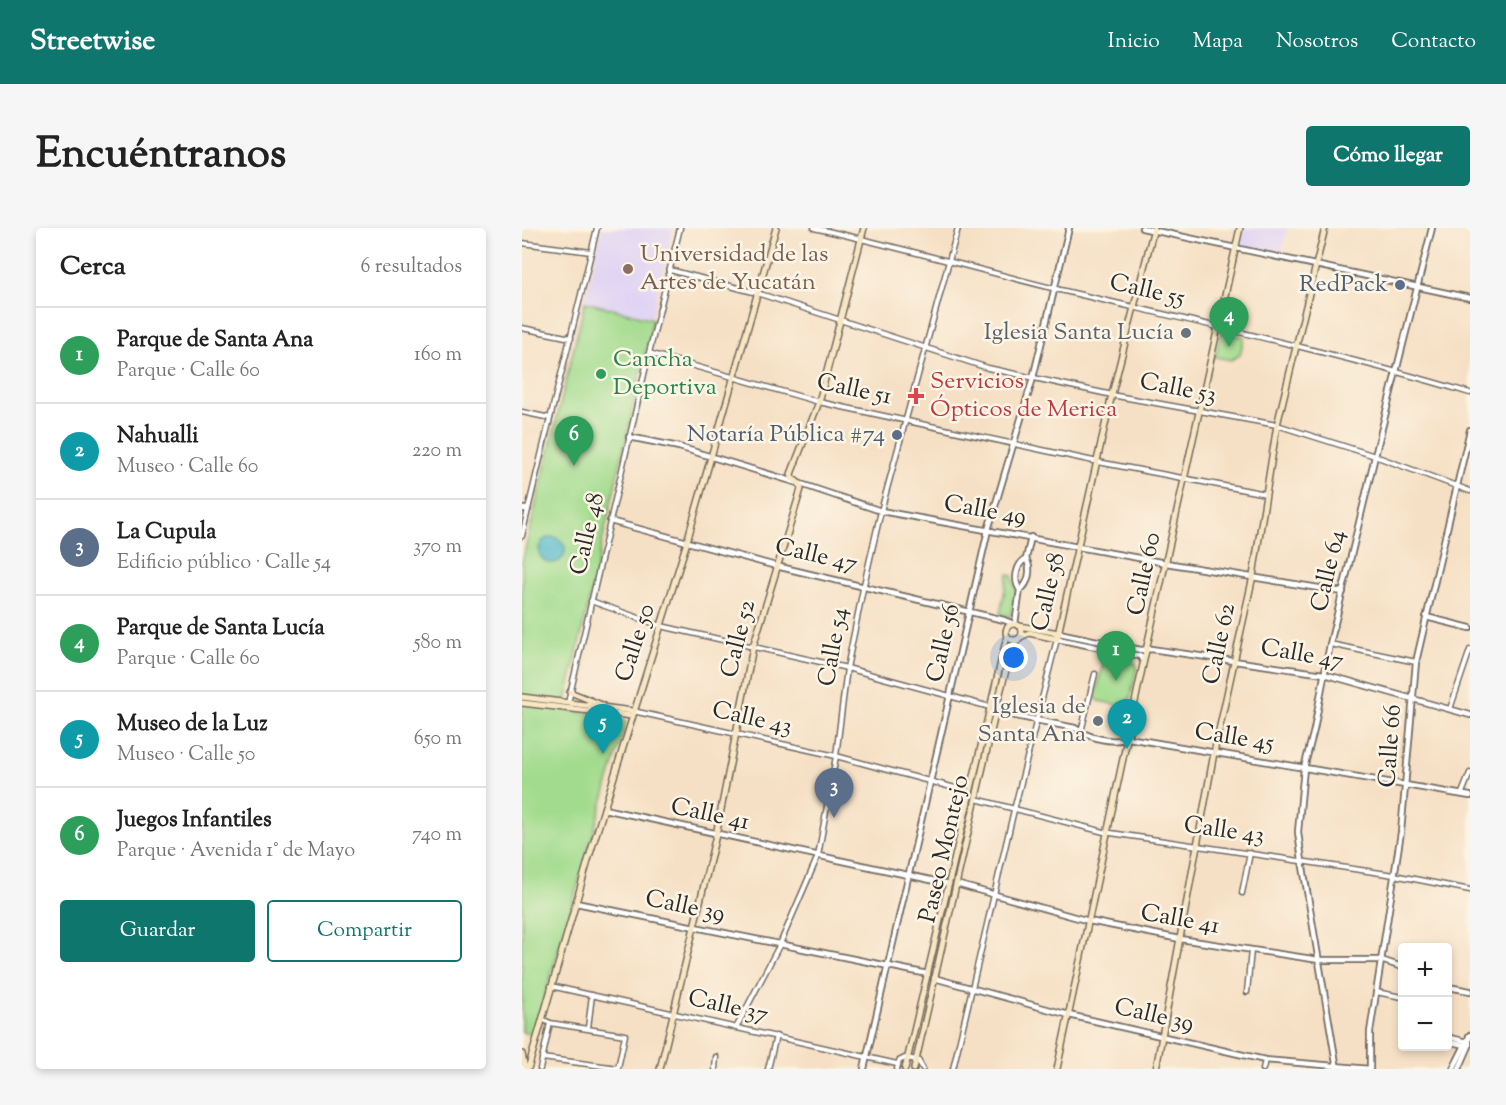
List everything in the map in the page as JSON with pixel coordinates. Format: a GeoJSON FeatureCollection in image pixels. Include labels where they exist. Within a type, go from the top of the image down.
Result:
{"type":"FeatureCollection","features":[{"type":"Feature","properties":{"kind":"main road","name":"Calle 50"},"geometry":{"type":"LineString","coordinates":[[526,1069],[686,543],[776,228]]}},
{"type":"Feature","properties":{"kind":"main road","name":"Calle 52"},"geometry":{"type":"LineString","coordinates":[[660,1069],[716,835],[753,647],[800,490],[801,485],[792,478],[791,474],[819,402],[864,228]]}},
{"type":"Feature","properties":{"kind":"main road","name":"Calle 60"},"geometry":{"type":"LineString","coordinates":[[1057,1069],[1143,661],[1240,228]]}},
{"type":"Feature","properties":{"kind":"main road","name":"Calle 62"},"geometry":{"type":"LineString","coordinates":[[1156,1069],[1214,753],[1253,576],[1277,425],[1325,228]]}},
{"type":"Feature","properties":{"kind":"main road","name":"Calle 58"},"geometry":{"type":"LineString","coordinates":[[1058,636],[1112,394],[1154,229]]}},
{"type":"Feature","properties":{"kind":"main road","name":"Calle 47"},"geometry":{"type":"LineString","coordinates":[[1016,625],[1058,636]]}},
{"type":"Feature","properties":{"kind":"main road"},"geometry":{"type":"LineString","coordinates":[[953,884],[1007,629],[1016,625],[1022,631],[1019,638],[1012,640],[1007,636]]}},
{"type":"Feature","properties":{"kind":"main road","name":"Calle 47"},"geometry":{"type":"LineString","coordinates":[[1019,638],[1029,633],[1058,636]]}},
{"type":"Feature","properties":{"kind":"main road","name":"Paseo Montejo"},"geometry":{"type":"LineString","coordinates":[[914,1069],[931,976],[953,884],[1012,647],[1019,638]]}},
{"type":"Feature","properties":{"kind":"main road"},"geometry":{"type":"LineString","coordinates":[[570,692],[609,708]]}},
{"type":"Feature","properties":{"kind":"main road","name":"Calle 43"},"geometry":{"type":"LineString","coordinates":[[522,697],[567,706],[633,714]]}},
{"type":"Feature","properties":{"kind":"main road","name":"Calle 43"},"geometry":{"type":"LineString","coordinates":[[522,703],[609,708],[633,714]]}},
{"type":"Feature","properties":{"kind":"main road"},"geometry":{"type":"LineString","coordinates":[[905,1069],[931,976]]}},
{"type":"Feature","properties":{"kind":"main road"},"geometry":{"type":"LineString","coordinates":[[522,1054],[526,1069]]}},
{"type":"Feature","properties":{"kind":"street"},"geometry":{"type":"LineString","coordinates":[[522,536],[525,509],[571,338],[597,228]]}},
{"type":"Feature","properties":{"kind":"street","name":"Calle 48"},"geometry":{"type":"LineString","coordinates":[[567,706],[648,353],[680,228]]}},
{"type":"Feature","properties":{"kind":"street","name":"Calle 55"},"geometry":{"type":"LineString","coordinates":[[814,228],[861,238],[1055,289],[1396,370],[1470,393]]}},
{"type":"Feature","properties":{"kind":"street","name":"Calle 54"},"geometry":{"type":"LineString","coordinates":[[736,1028],[780,944],[818,856],[836,756],[847,668],[864,586],[881,511],[958,228]]}},
{"type":"Feature","properties":{"kind":"street","name":"Calle 56"},"geometry":{"type":"LineString","coordinates":[[864,1069],[988,530],[1033,378],[1069,228]]}},
{"type":"Feature","properties":{"kind":"street"},"geometry":{"type":"LineString","coordinates":[[1142,228],[1470,298]]}},
{"type":"Feature","properties":{"kind":"street","name":"Calle 64"},"geometry":{"type":"LineString","coordinates":[[1337,1067],[1298,832],[1304,768],[1314,730],[1330,644],[1432,228]]}},
{"type":"Feature","properties":{"kind":"street"},"geometry":{"type":"LineString","coordinates":[[522,243],[591,252]]}},
{"type":"Feature","properties":{"kind":"street","name":"Calle 53"},"geometry":{"type":"LineString","coordinates":[[670,270],[757,293],[988,368],[1277,425],[1375,456],[1470,490]]}},
{"type":"Feature","properties":{"kind":"street"},"geometry":{"type":"LineString","coordinates":[[522,328],[571,338]]}},
{"type":"Feature","properties":{"kind":"street","name":"Calle 51"},"geometry":{"type":"LineString","coordinates":[[648,353],[819,402],[1098,462],[1267,494]]}},
{"type":"Feature","properties":{"kind":"street"},"geometry":{"type":"LineString","coordinates":[[522,412],[550,418]]}},
{"type":"Feature","properties":{"kind":"street","name":"Calle 66"},"geometry":{"type":"LineString","coordinates":[[1370,1069],[1370,1032],[1406,784],[1416,662],[1470,430]]}},
{"type":"Feature","properties":{"kind":"street","name":"Calle 49"},"geometry":{"type":"LineString","coordinates":[[629,437],[679,447],[881,511],[1166,563],[1343,592]]}},
{"type":"Feature","properties":{"kind":"street","name":"Calle 47"},"geometry":{"type":"LineString","coordinates":[[610,520],[686,543],[970,611],[1016,625]]}},
{"type":"Feature","properties":{"kind":"street"},"geometry":{"type":"LineString","coordinates":[[1016,625],[1020,590],[1016,583],[1017,573],[1026,559],[1031,537]]}},
{"type":"Feature","properties":{"kind":"street"},"geometry":{"type":"LineString","coordinates":[[1020,590],[1024,588],[1028,578],[1029,564],[1026,559]]}},
{"type":"Feature","properties":{"kind":"street"},"geometry":{"type":"LineString","coordinates":[[591,601],[661,626],[847,668],[990,707]]}},
{"type":"Feature","properties":{"kind":"street"},"geometry":{"type":"LineString","coordinates":[[1426,616],[1470,628]]}},
{"type":"Feature","properties":{"kind":"street","name":"Calle 47"},"geometry":{"type":"LineString","coordinates":[[1058,636],[1324,674],[1470,715]]}},
{"type":"Feature","properties":{"kind":"street","name":"Calle 58"},"geometry":{"type":"LineString","coordinates":[[953,1069],[1058,636]]}},
{"type":"Feature","properties":{"kind":"street","name":"Calle 47"},"geometry":{"type":"LineString","coordinates":[[1073,639],[1140,656],[1143,661]]}},
{"type":"Feature","properties":{"kind":"street"},"geometry":{"type":"LineString","coordinates":[[1330,644],[1416,662]]}},
{"type":"Feature","properties":{"kind":"street"},"geometry":{"type":"LineString","coordinates":[[1450,709],[1470,650]]}},
{"type":"Feature","properties":{"kind":"street"},"geometry":{"type":"LineString","coordinates":[[1081,732],[1095,674]]}},
{"type":"Feature","properties":{"kind":"street","name":"Calle 45"},"geometry":{"type":"LineString","coordinates":[[996,712],[1075,728],[1086,735],[1119,741],[1128,738],[1470,796]]}},
{"type":"Feature","properties":{"kind":"street","name":"Calle 43"},"geometry":{"type":"LineString","coordinates":[[633,714],[836,756],[971,792]]}},
{"type":"Feature","properties":{"kind":"street"},"geometry":{"type":"LineString","coordinates":[[1462,793],[1470,773]]}},
{"type":"Feature","properties":{"kind":"street","name":"Calle 43"},"geometry":{"type":"LineString","coordinates":[[976,799],[1108,832],[1394,875],[1470,890]]}},
{"type":"Feature","properties":{"kind":"street","name":"Calle 41"},"geometry":{"type":"LineString","coordinates":[[604,809],[716,835],[909,874],[1089,921],[1180,939],[1319,960],[1381,960],[1398,966]]}},
{"type":"Feature","properties":{"kind":"street"},"geometry":{"type":"LineString","coordinates":[[1242,893],[1250,853]]}},
{"type":"Feature","properties":{"kind":"street","name":"Calle 39"},"geometry":{"type":"LineString","coordinates":[[576,903],[931,976],[1069,1015],[1266,1060],[1370,1069]]}},
{"type":"Feature","properties":{"kind":"street"},"geometry":{"type":"LineString","coordinates":[[1246,992],[1251,950]]}},
{"type":"Feature","properties":{"kind":"street","name":"Calle 37"},"geometry":{"type":"LineString","coordinates":[[551,986],[867,1057],[897,1067]]}},
{"type":"Feature","properties":{"kind":"street"},"geometry":{"type":"LineString","coordinates":[[1452,988],[1470,991]]}},
{"type":"Feature","properties":{"kind":"street"},"geometry":{"type":"LineString","coordinates":[[1376,992],[1398,996]]}},
{"type":"Feature","properties":{"kind":"street"},"geometry":{"type":"LineString","coordinates":[[588,1028],[592,995]]}},
{"type":"Feature","properties":{"kind":"street"},"geometry":{"type":"LineString","coordinates":[[542,1019],[550,1023],[625,1035],[618,1068],[542,1058]]}},
{"type":"Feature","properties":{"kind":"street"},"geometry":{"type":"LineString","coordinates":[[540,1069],[550,1023]]}},
{"type":"Feature","properties":{"kind":"street"},"geometry":{"type":"LineString","coordinates":[[768,1069],[776,1036]]}},
{"type":"Feature","properties":{"kind":"street"},"geometry":{"type":"LineString","coordinates":[[1452,1038],[1468,1041]]}},
{"type":"Feature","properties":{"kind":"street"},"geometry":{"type":"LineString","coordinates":[[1452,1042],[1468,1041]]}},
{"type":"Feature","properties":{"kind":"street"},"geometry":{"type":"LineString","coordinates":[[1453,1069],[1468,1041]]}},
{"type":"Feature","properties":{"kind":"street"},"geometry":{"type":"LineString","coordinates":[[1460,1069],[1468,1041]]}},
{"type":"Feature","properties":{"kind":"street"},"geometry":{"type":"LineString","coordinates":[[715,1069],[716,1057]]}},
{"type":"Feature","properties":{"kind":"street"},"geometry":{"type":"LineString","coordinates":[[897,1067],[901,1059],[908,1058],[916,1059],[923,1069]]}},
{"type":"Feature","properties":{"kind":"street"},"geometry":{"type":"LineString","coordinates":[[1263,1069],[1266,1060]]}},
{"type":"Feature","properties":{"kind":"street"},"geometry":{"type":"LineString","coordinates":[[575,1069],[576,1062]]}},
{"type":"Feature","properties":{"kind":"shaded area","name":"Universidad de las Artes de Yucatán"},"geometry":{"type":"Polygon","coordinates":[[[602,228],[673,228],[652,317],[624,311],[618,338],[578,329],[602,228]]]}},
{"type":"Feature","properties":{"kind":"shaded area"},"geometry":{"type":"Polygon","coordinates":[[[1243,228],[1287,228],[1282,251],[1276,250],[1275,254],[1242,247],[1240,243],[1243,228]]]}},
{"type":"Feature","properties":{"kind":"green space"},"geometry":{"type":"Polygon","coordinates":[[[585,302],[653,319],[564,710],[621,718],[626,723],[534,1032],[530,1034],[522,1032],[522,562],[585,302]]]}},
{"type":"Feature","properties":{"kind":"green space"},"geometry":{"type":"Polygon","coordinates":[[[1221,332],[1244,337],[1240,355],[1231,360],[1215,357],[1221,332]]]}},
{"type":"Feature","properties":{"kind":"green space"},"geometry":{"type":"Polygon","coordinates":[[[1008,574],[1012,575],[1016,592],[1010,617],[1000,614],[1008,574]]]}},
{"type":"Feature","properties":{"kind":"green space"},"geometry":{"type":"Polygon","coordinates":[[[1106,656],[1135,663],[1137,666],[1127,707],[1099,701],[1095,697],[1106,656]]]}},
{"type":"Feature","properties":{"kind":"water"},"geometry":{"type":"Polygon","coordinates":[[[552,537],[561,541],[565,550],[561,559],[552,563],[543,559],[539,550],[543,541],[552,537]]]}},
{"type":"Feature","properties":{"kind":"place","name":"Universidad de las Artes de Yucatán"},"geometry":{"type":"Point","coordinates":[628,269]}},
{"type":"Feature","properties":{"kind":"place","name":"RedPack"},"geometry":{"type":"Point","coordinates":[1400,285]}},
{"type":"Feature","properties":{"kind":"place","name":"Iglesia Santa Lucía"},"geometry":{"type":"Point","coordinates":[1186,333]}},
{"type":"Feature","properties":{"kind":"place","name":"Parque de Santa Lucía"},"geometry":{"type":"Point","coordinates":[1229,347]}},
{"type":"Feature","properties":{"kind":"place","name":"Cancha Deportiva"},"geometry":{"type":"Point","coordinates":[601,374]}},
{"type":"Feature","properties":{"kind":"place","name":"Servicios Ópticos de Merica"},"geometry":{"type":"Point","coordinates":[916,396]}},
{"type":"Feature","properties":{"kind":"place","name":"Notaría Pública #74"},"geometry":{"type":"Point","coordinates":[897,435]}},
{"type":"Feature","properties":{"kind":"place","name":"Juegos Infantiles"},"geometry":{"type":"Point","coordinates":[574,466]}},
{"type":"Feature","properties":{"kind":"place","name":"Parque de Santa Ana"},"geometry":{"type":"Point","coordinates":[1116,681]}},
{"type":"Feature","properties":{"kind":"place","name":"Iglesia de Santa Ana"},"geometry":{"type":"Point","coordinates":[1098,721]}},
{"type":"Feature","properties":{"kind":"place","name":"Nahualli"},"geometry":{"type":"Point","coordinates":[1127,749]}},
{"type":"Feature","properties":{"kind":"place","name":"Museo de la Luz"},"geometry":{"type":"Point","coordinates":[603,754]}},
{"type":"Feature","properties":{"kind":"place","name":"La Cupula"},"geometry":{"type":"Point","coordinates":[834,818]}}]}
